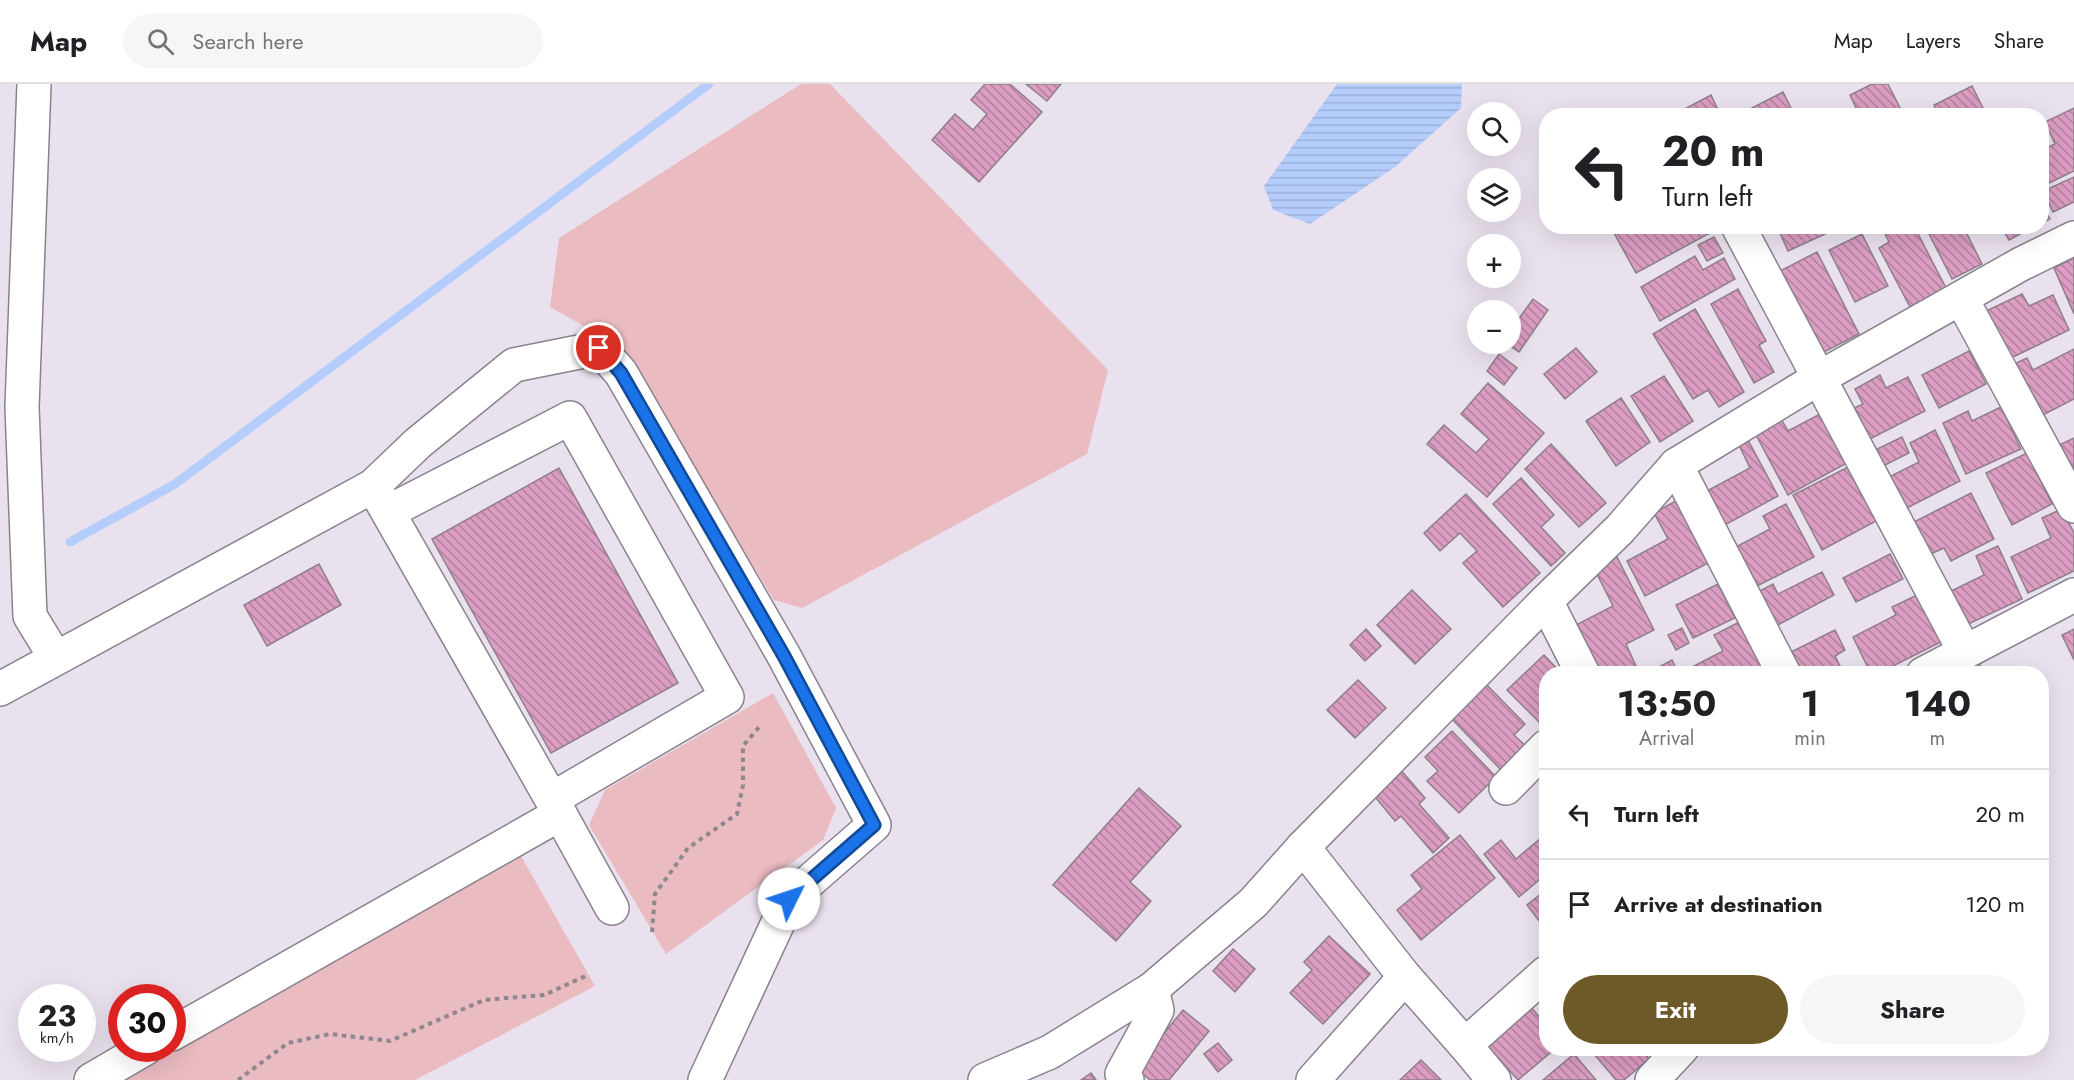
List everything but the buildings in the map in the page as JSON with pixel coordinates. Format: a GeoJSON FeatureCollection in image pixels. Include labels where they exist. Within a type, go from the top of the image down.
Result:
{"type":"FeatureCollection","features":[{"type":"Feature","properties":{"kind":"street"},"geometry":{"type":"LineString","coordinates":[[34,84],[22,407],[30,616],[55,657]]}},
{"type":"Feature","properties":{"kind":"street"},"geometry":{"type":"LineString","coordinates":[[1742,234],[1965,652]]}},
{"type":"Feature","properties":{"kind":"street"},"geometry":{"type":"LineString","coordinates":[[985,1080],[1050,1052],[1152,989],[1252,903],[1304,847],[1546,601],[1620,529],[1676,465],[1819,378],[2021,264],[2074,238]]}},
{"type":"Feature","properties":{"kind":"street"},"geometry":{"type":"LineString","coordinates":[[1961,298],[2074,506]]}},
{"type":"Feature","properties":{"kind":"street"},"geometry":{"type":"LineString","coordinates":[[380,499],[418,443],[514,365],[599,348],[621,373],[784,656],[874,825],[789,899],[705,1080]]}},
{"type":"Feature","properties":{"kind":"street"},"geometry":{"type":"LineString","coordinates":[[0,689],[55,657],[380,499],[570,418],[727,697],[556,806],[186,1026]]}},
{"type":"Feature","properties":{"kind":"street"},"geometry":{"type":"LineString","coordinates":[[1676,465],[1780,666]]}},
{"type":"Feature","properties":{"kind":"street"},"geometry":{"type":"LineString","coordinates":[[380,499],[612,908]]}},
{"type":"Feature","properties":{"kind":"street"},"geometry":{"type":"LineString","coordinates":[[1938,666],[2074,595]]}},
{"type":"Feature","properties":{"kind":"street"},"geometry":{"type":"LineString","coordinates":[[1546,601],[1579,666]]}},
{"type":"Feature","properties":{"kind":"street"},"geometry":{"type":"LineString","coordinates":[[1506,788],[1539,754]]}},
{"type":"Feature","properties":{"kind":"street"},"geometry":{"type":"LineString","coordinates":[[1304,847],[1406,977],[1494,1080]]}},
{"type":"Feature","properties":{"kind":"street"},"geometry":{"type":"LineString","coordinates":[[1313,1080],[1406,977]]}},
{"type":"Feature","properties":{"kind":"street"},"geometry":{"type":"LineString","coordinates":[[1465,1045],[1539,979]]}},
{"type":"Feature","properties":{"kind":"street"},"geometry":{"type":"LineString","coordinates":[[1127,1080],[1122,1074],[1157,1010],[1152,989]]}},
{"type":"Feature","properties":{"kind":"street"},"geometry":{"type":"LineString","coordinates":[[1652,1080],[1674,1056]]}},
{"type":"Feature","properties":{"kind":"street"},"geometry":{"type":"LineString","coordinates":[[91,1080],[122,1062]]}},
{"type":"Feature","properties":{"kind":"path"},"geometry":{"type":"LineString","coordinates":[[652,932],[655,894],[688,848],[737,814],[743,785],[742,746],[759,726]]}},
{"type":"Feature","properties":{"kind":"path"},"geometry":{"type":"LineString","coordinates":[[238,1080],[288,1042],[330,1034],[390,1041],[484,1000],[544,995],[588,975]]}},
{"type":"Feature","properties":{"kind":"shaded area"},"geometry":{"type":"Polygon","coordinates":[[[801,84],[830,84],[1108,370],[1087,454],[802,608],[774,600],[618,345],[550,307],[559,238],[801,84]]]}},
{"type":"Feature","properties":{"kind":"shaded area"},"geometry":{"type":"Polygon","coordinates":[[[773,693],[836,808],[823,840],[666,954],[589,825],[605,790],[773,693]]]}},
{"type":"Feature","properties":{"kind":"shaded area"},"geometry":{"type":"Polygon","coordinates":[[[521,856],[595,986],[415,1080],[124,1080],[156,1062],[186,1062],[186,1045],[521,856]]]}},
{"type":"Feature","properties":{"kind":"water"},"geometry":{"type":"Polygon","coordinates":[[[1337,84],[1462,84],[1461,108],[1395,167],[1310,224],[1273,210],[1264,186],[1337,84]]]}},
{"type":"Feature","properties":{"kind":"waterway"},"geometry":{"type":"LineString","coordinates":[[70,542],[175,484],[709,84]]}},
{"type":"Feature","properties":{"kind":"route"},"geometry":{"type":"LineString","coordinates":[[599,348],[621,373],[735,569],[874,825],[789,899]]}}]}
